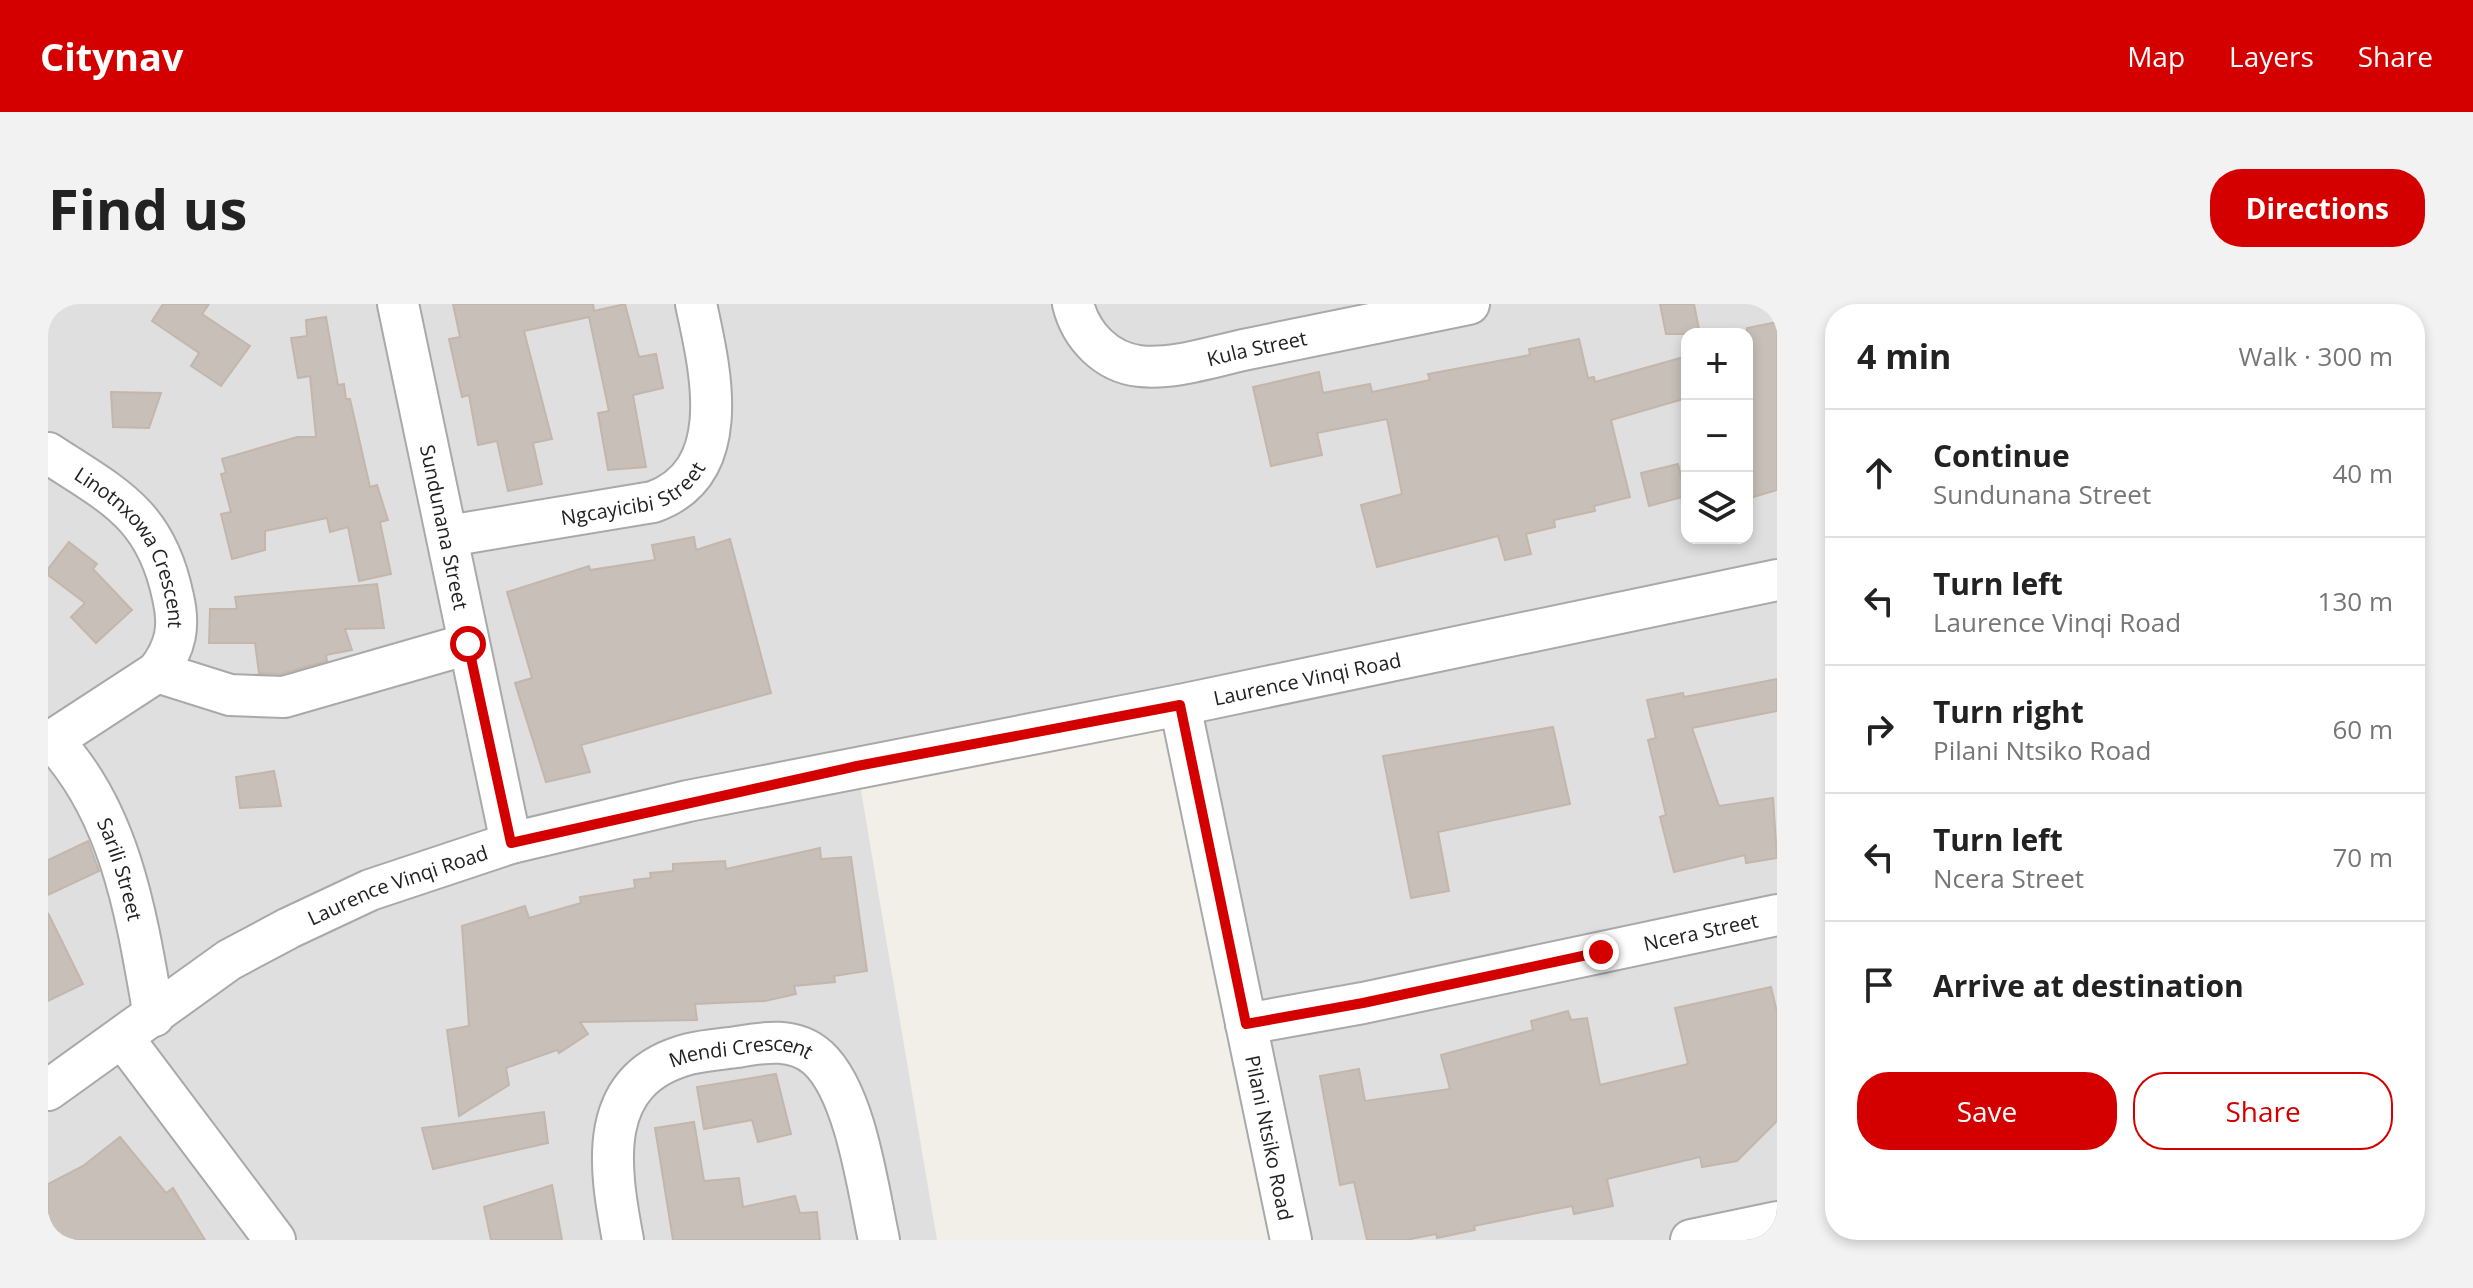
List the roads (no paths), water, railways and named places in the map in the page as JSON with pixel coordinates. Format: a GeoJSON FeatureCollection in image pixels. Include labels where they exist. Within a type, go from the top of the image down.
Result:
{"type":"FeatureCollection","features":[{"type":"Feature","properties":{"kind":"street","name":"Sundunana Street"},"geometry":{"type":"LineString","coordinates":[[398,304],[511,843]]}},
{"type":"Feature","properties":{"kind":"street","name":"Ngcayicibi Street"},"geometry":{"type":"LineString","coordinates":[[448,536],[653,502],[670,496],[687,482],[701,460],[712,409],[712,376],[696,304]]}},
{"type":"Feature","properties":{"kind":"street","name":"Kula Street"},"geometry":{"type":"LineString","coordinates":[[1073,304],[1086,335],[1099,348],[1115,360],[1140,367],[1196,360],[1469,304]]}},
{"type":"Feature","properties":{"kind":"street","name":"Linotnxowa Crescent"},"geometry":{"type":"LineString","coordinates":[[48,453],[119,499],[156,542],[168,571],[177,614],[176,637],[157,672],[50,741]]}},
{"type":"Feature","properties":{"kind":"street","name":"Laurence Vinqi Road"},"geometry":{"type":"LineString","coordinates":[[48,1090],[229,960],[370,890],[511,843],[811,776],[1180,705],[1777,580]]}},
{"type":"Feature","properties":{"kind":"street"},"geometry":{"type":"LineString","coordinates":[[157,672],[230,695],[284,697],[468,644]]}},
{"type":"Feature","properties":{"kind":"street","name":"Pilani Ntsiko Road"},"geometry":{"type":"LineString","coordinates":[[1180,705],[1291,1240]]}},
{"type":"Feature","properties":{"kind":"street","name":"Sarili Street"},"geometry":{"type":"LineString","coordinates":[[50,741],[85,780],[120,858],[133,906],[138,1027],[275,1240]]}},
{"type":"Feature","properties":{"kind":"street","name":"Ncera Street"},"geometry":{"type":"LineString","coordinates":[[1246,1024],[1363,1003],[1777,915]]}},
{"type":"Feature","properties":{"kind":"street","name":"Mendi Crescent"},"geometry":{"type":"LineString","coordinates":[[623,1240],[611,1178],[612,1136],[619,1112],[635,1085],[658,1067],[688,1054],[768,1042],[795,1044],[818,1058],[834,1079],[855,1129],[879,1240]]}},
{"type":"Feature","properties":{"kind":"street"},"geometry":{"type":"LineString","coordinates":[[1691,1240],[1777,1222]]}}]}
